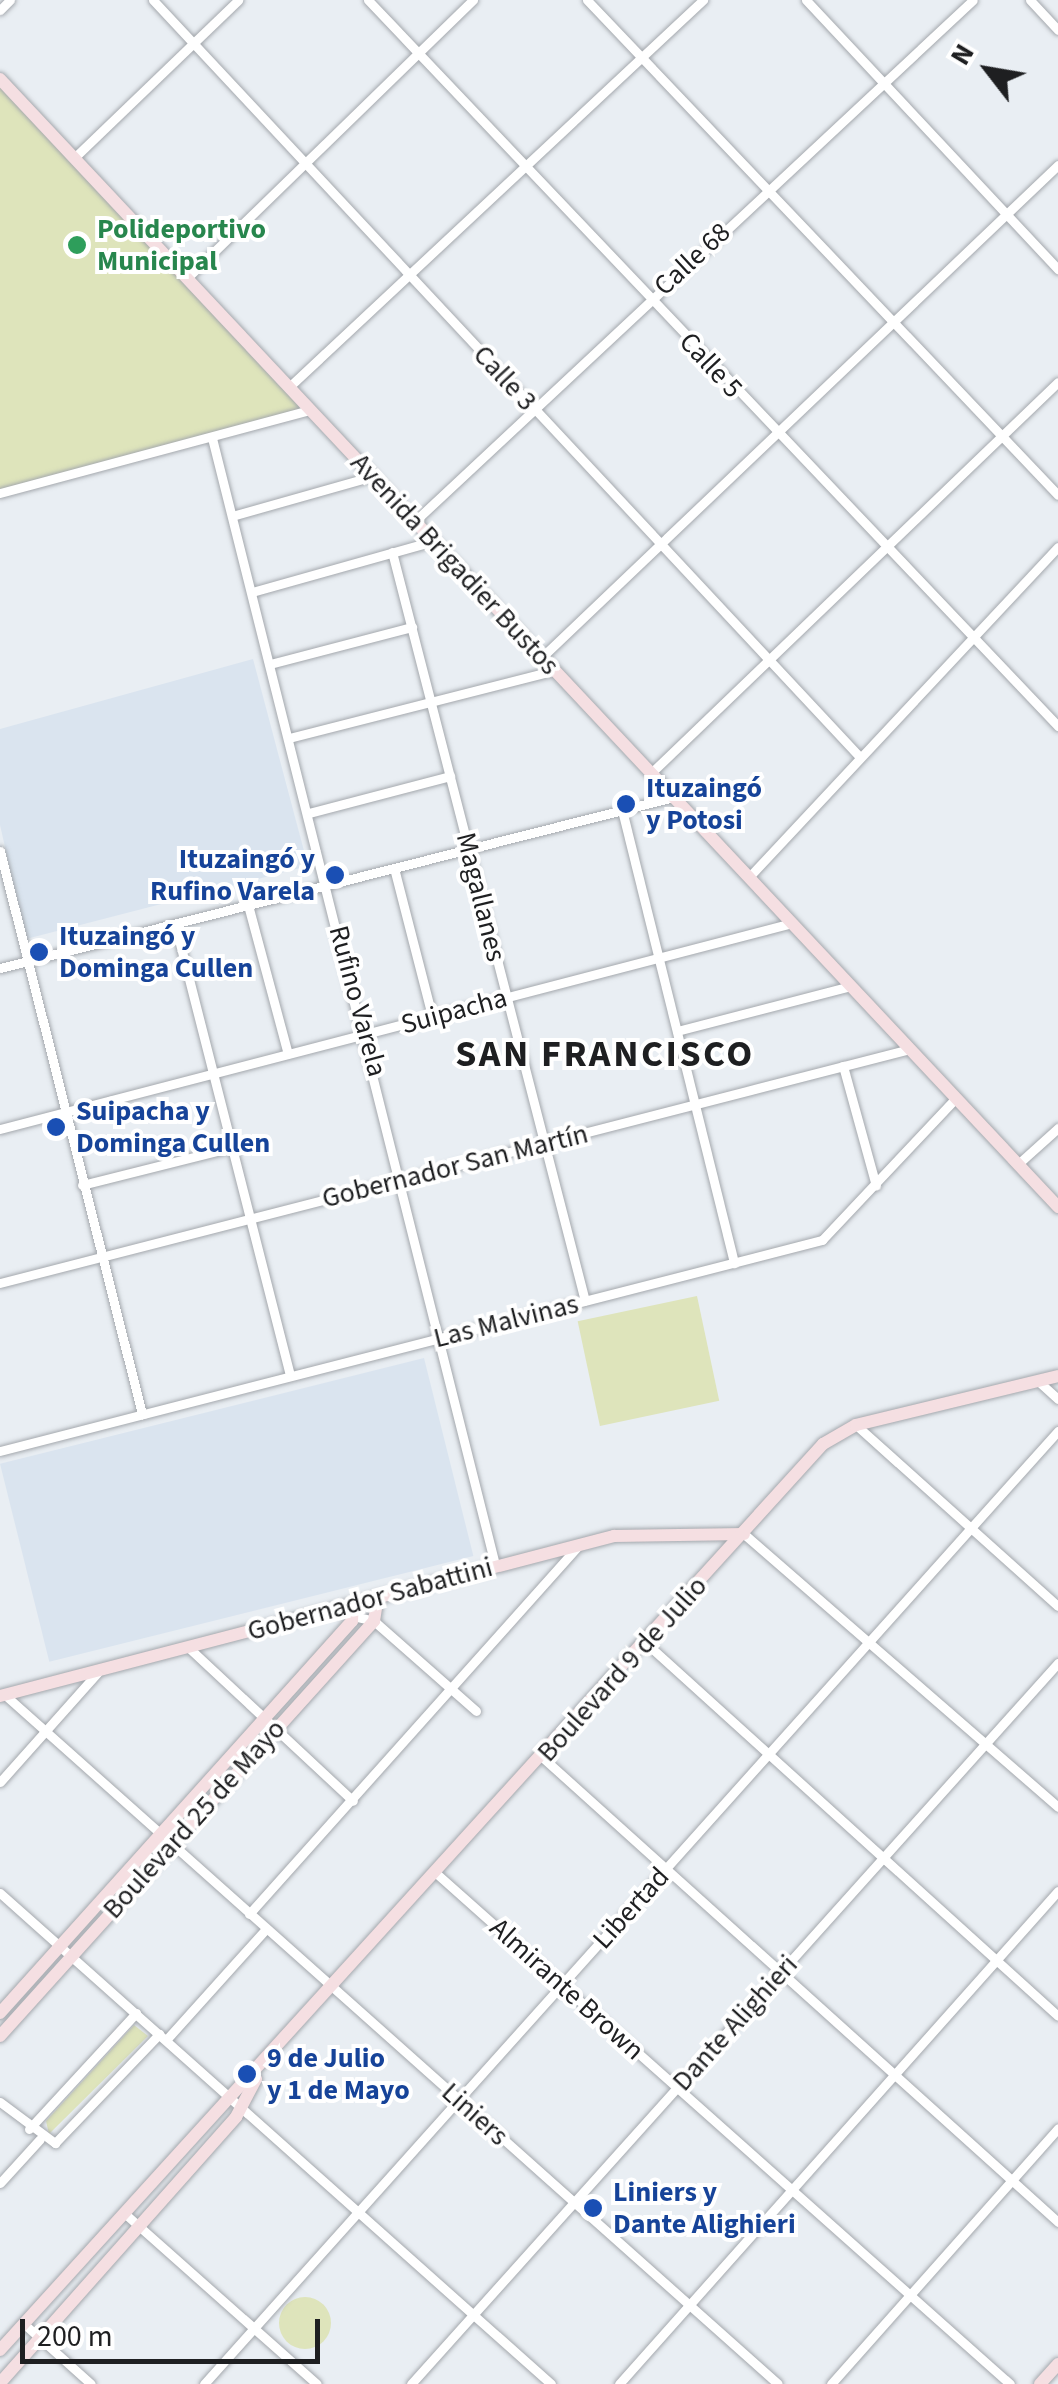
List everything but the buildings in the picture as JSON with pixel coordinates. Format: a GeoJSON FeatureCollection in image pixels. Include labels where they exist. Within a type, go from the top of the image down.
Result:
{"type":"FeatureCollection","features":[{"type":"Feature","properties":{"kind":"main road","name":"Avenida Brigadier Bustos"},"geometry":{"type":"LineString","coordinates":[[0,79],[1058,1207]]}},
{"type":"Feature","properties":{"kind":"main road","name":"Boulevard 9 de Julio"},"geometry":{"type":"LineString","coordinates":[[0,2350],[229,2096],[257,2077],[823,1444],[856,1425],[1058,1376]]}},
{"type":"Feature","properties":{"kind":"main road","name":"Gobernador Sabattini"},"geometry":{"type":"LineString","coordinates":[[3,1695],[353,1610],[378,1598],[580,1544],[632,1533],[744,1534]]}},
{"type":"Feature","properties":{"kind":"main road"},"geometry":{"type":"LineString","coordinates":[[374,1621],[378,1598]]}},
{"type":"Feature","properties":{"kind":"main road","name":"Boulevard 25 de Mayo"},"geometry":{"type":"LineString","coordinates":[[0,2036],[159,1834],[353,1610]]}},
{"type":"Feature","properties":{"kind":"main road","name":"Boulevard 25 de Mayo"},"geometry":{"type":"LineString","coordinates":[[0,2013],[171,1844],[374,1621]]}},
{"type":"Feature","properties":{"kind":"main road","name":"Boulevard 9 de Julio"},"geometry":{"type":"LineString","coordinates":[[0,2383],[242,2108],[257,2077]]}},
{"type":"Feature","properties":{"kind":"main road"},"geometry":{"type":"LineString","coordinates":[[1040,2384],[1058,2364]]}},
{"type":"Feature","properties":{"kind":"street"},"geometry":{"type":"LineString","coordinates":[[0,10],[10,0]]}},
{"type":"Feature","properties":{"kind":"street","name":"Calle 3"},"geometry":{"type":"LineString","coordinates":[[153,0],[859,756]]}},
{"type":"Feature","properties":{"kind":"street"},"geometry":{"type":"LineString","coordinates":[[74,158],[238,0]]}},
{"type":"Feature","properties":{"kind":"street","name":"Calle 5"},"geometry":{"type":"LineString","coordinates":[[368,0],[881,549],[1058,726]]}},
{"type":"Feature","properties":{"kind":"street"},"geometry":{"type":"LineString","coordinates":[[187,278],[302,162],[474,0]]}},
{"type":"Feature","properties":{"kind":"street"},"geometry":{"type":"LineString","coordinates":[[586,0],[1058,495]]}},
{"type":"Feature","properties":{"kind":"street"},"geometry":{"type":"LineString","coordinates":[[289,388],[703,0]]}},
{"type":"Feature","properties":{"kind":"street"},"geometry":{"type":"LineString","coordinates":[[806,0],[1058,269]]}},
{"type":"Feature","properties":{"kind":"street","name":"Calle 68"},"geometry":{"type":"LineString","coordinates":[[415,521],[972,0]]}},
{"type":"Feature","properties":{"kind":"street"},"geometry":{"type":"LineString","coordinates":[[1030,0],[1058,30]]}},
{"type":"Feature","properties":{"kind":"street"},"geometry":{"type":"LineString","coordinates":[[542,657],[1058,165]]}},
{"type":"Feature","properties":{"kind":"street"},"geometry":{"type":"LineString","coordinates":[[651,773],[766,657],[1058,382]]}},
{"type":"Feature","properties":{"kind":"street"},"geometry":{"type":"LineString","coordinates":[[0,492],[310,410]]}},
{"type":"Feature","properties":{"kind":"street","name":"Rufino Varela"},"geometry":{"type":"LineString","coordinates":[[212,438],[444,1336],[495,1566]]}},
{"type":"Feature","properties":{"kind":"street"},"geometry":{"type":"LineString","coordinates":[[232,516],[373,476]]}},
{"type":"Feature","properties":{"kind":"street"},"geometry":{"type":"LineString","coordinates":[[252,592],[434,541]]}},
{"type":"Feature","properties":{"kind":"street"},"geometry":{"type":"LineString","coordinates":[[749,877],[1058,547]]}},
{"type":"Feature","properties":{"kind":"street","name":"Magallanes"},"geometry":{"type":"LineString","coordinates":[[392,552],[585,1300]]}},
{"type":"Feature","properties":{"kind":"street"},"geometry":{"type":"LineString","coordinates":[[270,664],[412,627]]}},
{"type":"Feature","properties":{"kind":"street"},"geometry":{"type":"LineString","coordinates":[[290,738],[554,670]]}},
{"type":"Feature","properties":{"kind":"street"},"geometry":{"type":"LineString","coordinates":[[309,813],[450,776]]}},
{"type":"Feature","properties":{"kind":"street"},"geometry":{"type":"LineString","coordinates":[[0,968],[674,797]]}},
{"type":"Feature","properties":{"kind":"street"},"geometry":{"type":"LineString","coordinates":[[622,810],[734,1262]]}},
{"type":"Feature","properties":{"kind":"street"},"geometry":{"type":"LineString","coordinates":[[0,851],[24,962],[142,1414]]}},
{"type":"Feature","properties":{"kind":"street"},"geometry":{"type":"LineString","coordinates":[[394,868],[432,1016]]}},
{"type":"Feature","properties":{"kind":"street"},"geometry":{"type":"LineString","coordinates":[[248,905],[288,1054]]}},
{"type":"Feature","properties":{"kind":"street","name":"Suipacha"},"geometry":{"type":"LineString","coordinates":[[0,1129],[792,923]]}},
{"type":"Feature","properties":{"kind":"street"},"geometry":{"type":"LineString","coordinates":[[175,924],[290,1376]]}},
{"type":"Feature","properties":{"kind":"street"},"geometry":{"type":"LineString","coordinates":[[676,1031],[851,986]]}},
{"type":"Feature","properties":{"kind":"street","name":"Gobernador San Martín"},"geometry":{"type":"LineString","coordinates":[[0,1283],[910,1048]]}},
{"type":"Feature","properties":{"kind":"street"},"geometry":{"type":"LineString","coordinates":[[844,1066],[876,1186]]}},
{"type":"Feature","properties":{"kind":"street","name":"Las Malvinas"},"geometry":{"type":"LineString","coordinates":[[0,1451],[822,1240],[956,1098]]}},
{"type":"Feature","properties":{"kind":"street"},"geometry":{"type":"LineString","coordinates":[[1018,1164],[1058,1128]]}},
{"type":"Feature","properties":{"kind":"street"},"geometry":{"type":"LineString","coordinates":[[82,1185],[233,1148]]}},
{"type":"Feature","properties":{"kind":"street"},"geometry":{"type":"LineString","coordinates":[[1038,1381],[1058,1399]]}},
{"type":"Feature","properties":{"kind":"street"},"geometry":{"type":"LineString","coordinates":[[856,1425],[1058,1606]]}},
{"type":"Feature","properties":{"kind":"street","name":"Libertad"},"geometry":{"type":"LineString","coordinates":[[204,2384],[1058,1431]]}},
{"type":"Feature","properties":{"kind":"street"},"geometry":{"type":"LineString","coordinates":[[744,1534],[870,1638],[1058,1807]]}},
{"type":"Feature","properties":{"kind":"street"},"geometry":{"type":"LineString","coordinates":[[250,1914],[580,1544]]}},
{"type":"Feature","properties":{"kind":"street"},"geometry":{"type":"LineString","coordinates":[[353,1610],[374,1621],[476,1711]]}},
{"type":"Feature","properties":{"kind":"street"},"geometry":{"type":"LineString","coordinates":[[646,1644],[1058,2016]]}},
{"type":"Feature","properties":{"kind":"street"},"geometry":{"type":"LineString","coordinates":[[189,1648],[353,1802]]}},
{"type":"Feature","properties":{"kind":"street","name":"Dante Alighieri"},"geometry":{"type":"LineString","coordinates":[[412,2384],[1058,1662]]}},
{"type":"Feature","properties":{"kind":"street"},"geometry":{"type":"LineString","coordinates":[[0,1782],[99,1671]]}},
{"type":"Feature","properties":{"kind":"street","name":"Liniers"},"geometry":{"type":"LineString","coordinates":[[3,1695],[778,2384]]}},
{"type":"Feature","properties":{"kind":"street"},"geometry":{"type":"LineString","coordinates":[[542,1758],[1058,2222]]}},
{"type":"Feature","properties":{"kind":"street","name":"Almirante Brown"},"geometry":{"type":"LineString","coordinates":[[438,1874],[1010,2384]]}},
{"type":"Feature","properties":{"kind":"street"},"geometry":{"type":"LineString","coordinates":[[619,2384],[1058,1891]]}},
{"type":"Feature","properties":{"kind":"street"},"geometry":{"type":"LineString","coordinates":[[0,1894],[551,2384]]}},
{"type":"Feature","properties":{"kind":"street"},"geometry":{"type":"LineString","coordinates":[[0,2102],[40,2139],[61,2140],[266,1930]]}},
{"type":"Feature","properties":{"kind":"street"},"geometry":{"type":"LineString","coordinates":[[29,2129],[136,2013]]}},
{"type":"Feature","properties":{"kind":"street"},"geometry":{"type":"LineString","coordinates":[[831,2384],[1058,2128]]}},
{"type":"Feature","properties":{"kind":"street"},"geometry":{"type":"LineString","coordinates":[[0,2184],[40,2139]]}},
{"type":"Feature","properties":{"kind":"street"},"geometry":{"type":"LineString","coordinates":[[123,2212],[317,2384]]}},
{"type":"Feature","properties":{"kind":"street"},"geometry":{"type":"LineString","coordinates":[[24,2323],[90,2384]]}},
{"type":"Feature","properties":{"kind":"shaded area"},"geometry":{"type":"Polygon","coordinates":[[[253,659],[308,866],[26,939],[0,825],[0,729],[253,659]]]}},
{"type":"Feature","properties":{"kind":"shaded area"},"geometry":{"type":"Polygon","coordinates":[[[424,1358],[473,1556],[49,1662],[0,1464],[424,1358]]]}},
{"type":"Feature","properties":{"kind":"green space","name":"Polideportivo Municipal"},"geometry":{"type":"Polygon","coordinates":[[[0,80],[309,410],[0,492],[0,80]]]}},
{"type":"Feature","properties":{"kind":"green space"},"geometry":{"type":"Polygon","coordinates":[[[697,1296],[719,1401],[600,1426],[578,1321],[697,1296]]]}},
{"type":"Feature","properties":{"kind":"green space"},"geometry":{"type":"Polygon","coordinates":[[[134,2025],[148,2036],[49,2134],[46,2121],[134,2025]]]}},
{"type":"Feature","properties":{"kind":"green space"},"geometry":{"type":"Polygon","coordinates":[[[305,2297],[323,2305],[331,2323],[323,2341],[305,2349],[287,2341],[279,2323],[287,2305],[305,2297]]]}},
{"type":"Feature","properties":{"kind":"place","name":"Polideportivo Municipal"},"geometry":{"type":"Point","coordinates":[77,245]}},
{"type":"Feature","properties":{"kind":"place","name":"Ituzaingó y Potosi"},"geometry":{"type":"Point","coordinates":[626,804]}},
{"type":"Feature","properties":{"kind":"place","name":"Ituzaingó y Rufino Varela"},"geometry":{"type":"Point","coordinates":[335,875]}},
{"type":"Feature","properties":{"kind":"place","name":"Ituzaingó y Dominga Cullen"},"geometry":{"type":"Point","coordinates":[39,952]}},
{"type":"Feature","properties":{"kind":"place","name":"Suipacha y Dominga Cullen"},"geometry":{"type":"Point","coordinates":[56,1127]}},
{"type":"Feature","properties":{"kind":"place","name":"9 de Julio y 1 de Mayo"},"geometry":{"type":"Point","coordinates":[247,2074]}},
{"type":"Feature","properties":{"kind":"place","name":"Liniers y Dante Alighieri"},"geometry":{"type":"Point","coordinates":[593,2208]}},
{"type":"Feature","properties":{"kind":"district","name":"SAN FRANCISCO"},"geometry":{"type":"Point","coordinates":[605,1055]}}]}
